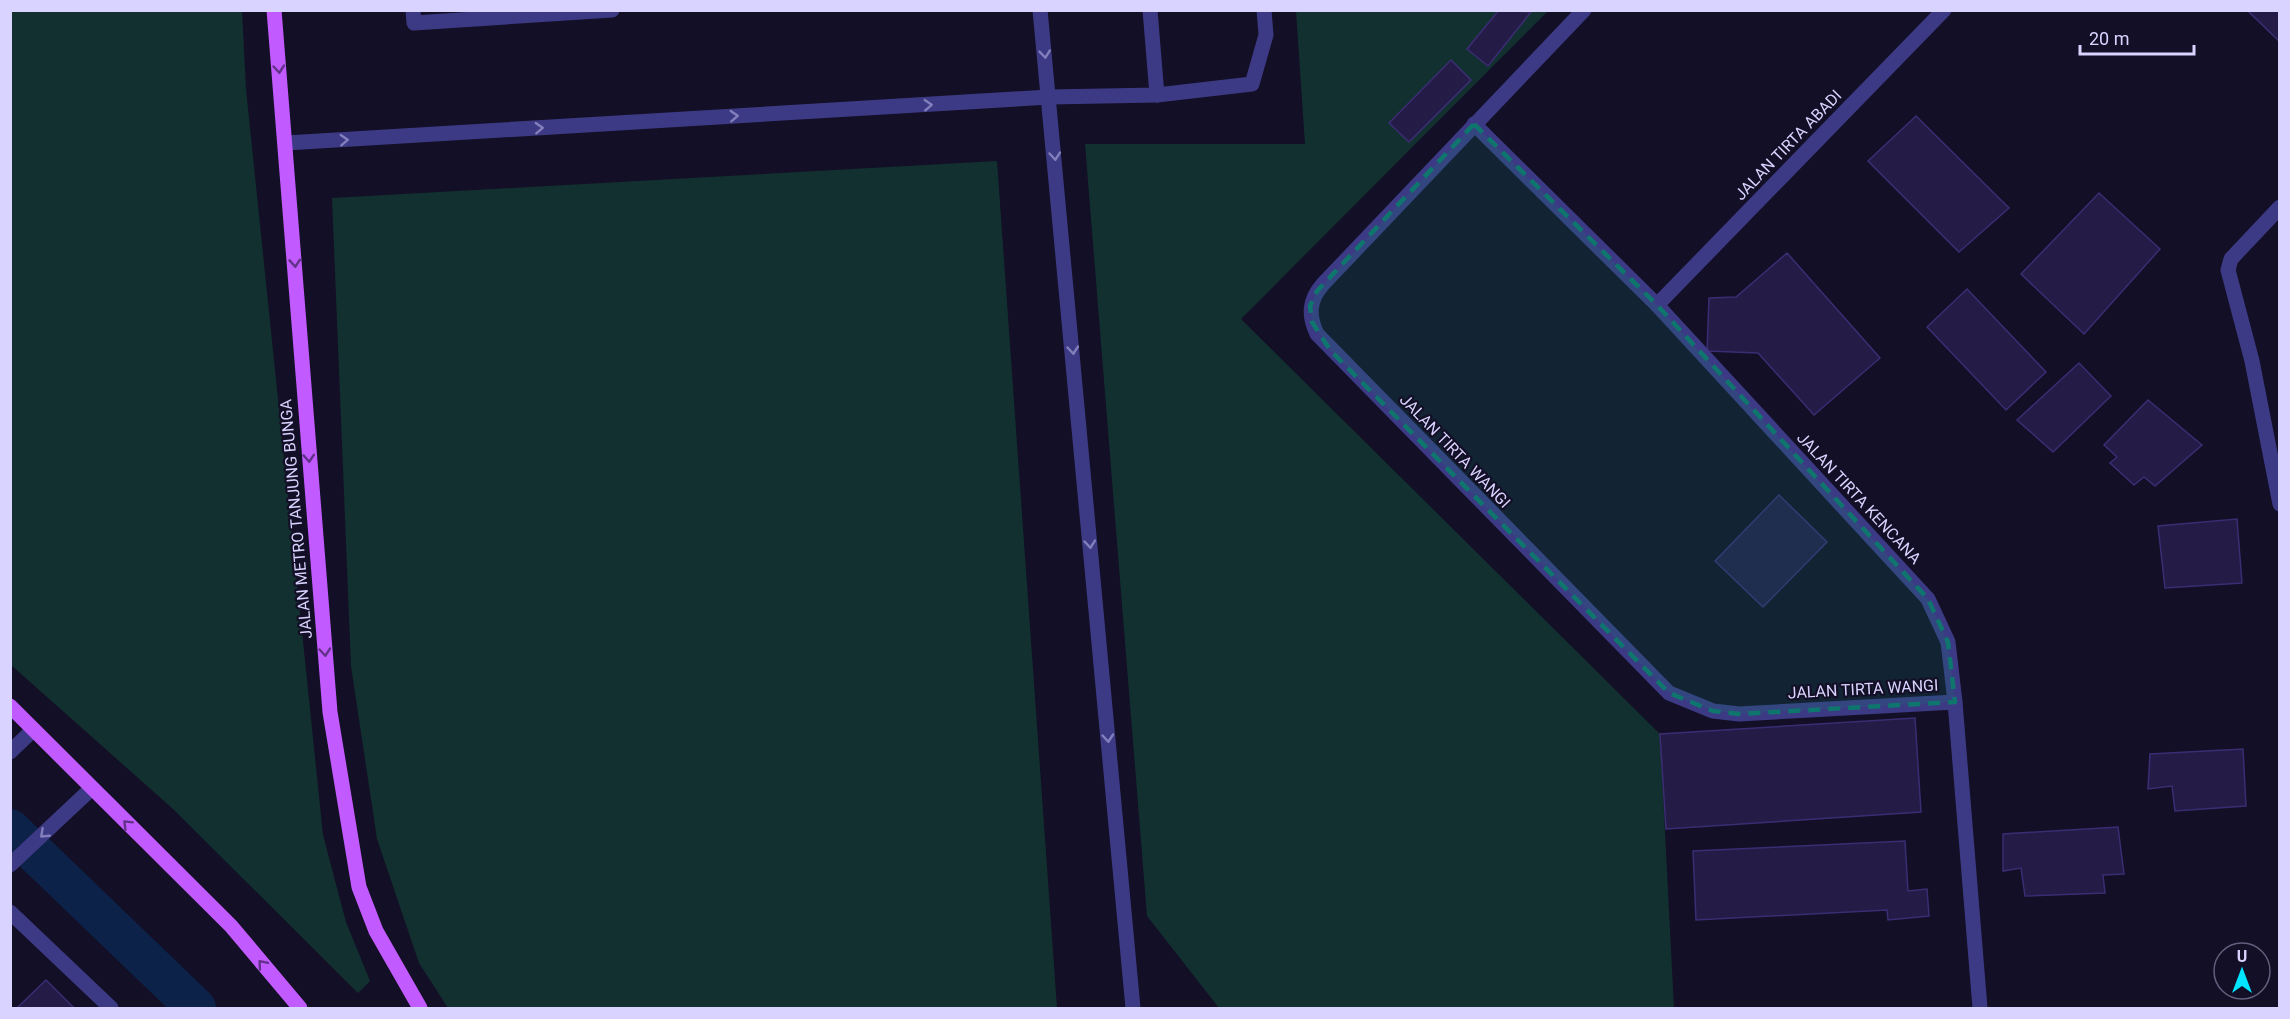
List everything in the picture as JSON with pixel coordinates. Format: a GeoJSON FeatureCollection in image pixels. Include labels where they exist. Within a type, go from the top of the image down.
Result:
{"type":"FeatureCollection","features":[{"type":"Feature","properties":{"kind":"main road","name":"JALAN METRO TANJUNG BUNGA"},"geometry":{"type":"LineString","coordinates":[[274,10],[330,712],[359,887],[376,931],[420,1008]]}},
{"type":"Feature","properties":{"kind":"main road"},"geometry":{"type":"LineString","coordinates":[[10,706],[231,926],[300,1008]]}},
{"type":"Feature","properties":{"kind":"street"},"geometry":{"type":"LineString","coordinates":[[413,10],[414,23],[612,10]]}},
{"type":"Feature","properties":{"kind":"street"},"geometry":{"type":"LineString","coordinates":[[1040,10],[1133,1008]]}},
{"type":"Feature","properties":{"kind":"street"},"geometry":{"type":"LineString","coordinates":[[1150,10],[1157,95]]}},
{"type":"Feature","properties":{"kind":"street"},"geometry":{"type":"LineString","coordinates":[[286,143],[1049,97],[1157,95],[1252,84],[1266,35],[1264,10]]}},
{"type":"Feature","properties":{"kind":"street","name":"JALAN TIRTA WANGI"},"geometry":{"type":"LineString","coordinates":[[1584,10],[1317,291],[1310,306],[1312,322],[1330,350],[1669,693],[1713,711],[1739,714],[1955,702]]}},
{"type":"Feature","properties":{"kind":"street","name":"JALAN TIRTA ABADI"},"geometry":{"type":"LineString","coordinates":[[1657,305],[1944,10]]}},
{"type":"Feature","properties":{"kind":"street","name":"JALAN TIRTA KENCANA"},"geometry":{"type":"LineString","coordinates":[[1474,124],[1657,305],[1928,598],[1948,642],[1980,1008]]}},
{"type":"Feature","properties":{"kind":"street"},"geometry":{"type":"LineString","coordinates":[[2280,207],[2231,259],[2228,270],[2252,361],[2280,504]]}},
{"type":"Feature","properties":{"kind":"street"},"geometry":{"type":"LineString","coordinates":[[10,752],[33,730]]}},
{"type":"Feature","properties":{"kind":"street"},"geometry":{"type":"LineString","coordinates":[[15,860],[92,789]]}},
{"type":"Feature","properties":{"kind":"street"},"geometry":{"type":"LineString","coordinates":[[10,912],[111,1008]]}},
{"type":"Feature","properties":{"kind":"highlighted area"},"geometry":{"type":"Polygon","coordinates":[[[1474,124],[1657,305],[1928,599],[1948,642],[1955,702],[1739,714],[1713,711],[1669,693],[1330,350],[1312,322],[1310,306],[1317,291],[1474,124]]]}},
{"type":"Feature","properties":{"kind":"green space"},"geometry":{"type":"Polygon","coordinates":[[[11,10],[242,11],[246,89],[323,835],[346,922],[370,981],[358,993],[173,809],[11,665],[11,10]]]}},
{"type":"Feature","properties":{"kind":"green space"},"geometry":{"type":"Polygon","coordinates":[[[1296,11],[1548,11],[1241,319],[1660,734],[1674,1008],[1219,1008],[1147,916],[1085,144],[1305,144],[1296,11]]]}},
{"type":"Feature","properties":{"kind":"green space"},"geometry":{"type":"Polygon","coordinates":[[[997,161],[1057,1008],[448,1008],[419,963],[377,839],[351,666],[332,198],[997,161]]]}},
{"type":"Feature","properties":{"kind":"building"},"geometry":{"type":"Polygon","coordinates":[[[1499,10],[1531,12],[1488,66],[1467,49],[1499,10]]]}},
{"type":"Feature","properties":{"kind":"building"},"geometry":{"type":"Polygon","coordinates":[[[2252,10],[2280,10],[2280,42],[2249,12],[2252,10]]]}},
{"type":"Feature","properties":{"kind":"building"},"geometry":{"type":"Polygon","coordinates":[[[1451,60],[1471,80],[1409,142],[1389,123],[1451,60]]]}},
{"type":"Feature","properties":{"kind":"building"},"geometry":{"type":"Polygon","coordinates":[[[1916,116],[2009,208],[1959,252],[1868,161],[1916,116]]]}},
{"type":"Feature","properties":{"kind":"building"},"geometry":{"type":"Polygon","coordinates":[[[2099,193],[2160,249],[2084,334],[2021,274],[2099,193]]]}},
{"type":"Feature","properties":{"kind":"building"},"geometry":{"type":"Polygon","coordinates":[[[1787,253],[1880,358],[1814,415],[1758,353],[1707,351],[1709,298],[1736,297],[1787,253]]]}},
{"type":"Feature","properties":{"kind":"building"},"geometry":{"type":"Polygon","coordinates":[[[1967,289],[2046,372],[2006,410],[1927,327],[1967,289]]]}},
{"type":"Feature","properties":{"kind":"building"},"geometry":{"type":"Polygon","coordinates":[[[2079,363],[2111,396],[2053,452],[2017,420],[2079,363]]]}},
{"type":"Feature","properties":{"kind":"building"},"geometry":{"type":"Polygon","coordinates":[[[2148,400],[2202,445],[2155,486],[2144,477],[2134,485],[2110,463],[2117,457],[2104,445],[2148,400]]]}},
{"type":"Feature","properties":{"kind":"building"},"geometry":{"type":"Polygon","coordinates":[[[1779,495],[1827,542],[1763,607],[1715,561],[1779,495]]]}},
{"type":"Feature","properties":{"kind":"building"},"geometry":{"type":"Polygon","coordinates":[[[2237,519],[2242,583],[2165,588],[2158,526],[2237,519]]]}},
{"type":"Feature","properties":{"kind":"building"},"geometry":{"type":"Polygon","coordinates":[[[1915,718],[1921,812],[1666,829],[1660,734],[1915,718]]]}},
{"type":"Feature","properties":{"kind":"building"},"geometry":{"type":"Polygon","coordinates":[[[2243,749],[2246,806],[2175,811],[2172,786],[2148,789],[2150,754],[2243,749]]]}},
{"type":"Feature","properties":{"kind":"building"},"geometry":{"type":"Polygon","coordinates":[[[2118,827],[2124,874],[2103,875],[2105,893],[2025,896],[2021,868],[2003,871],[2003,834],[2118,827]]]}},
{"type":"Feature","properties":{"kind":"building"},"geometry":{"type":"Polygon","coordinates":[[[1905,841],[1908,891],[1927,889],[1929,916],[1888,920],[1887,910],[1696,920],[1693,851],[1905,841]]]}},
{"type":"Feature","properties":{"kind":"building"},"geometry":{"type":"Polygon","coordinates":[[[46,980],[74,1008],[17,1008],[46,980]]]}},
{"type":"Feature","properties":{"kind":"waterway"},"geometry":{"type":"LineString","coordinates":[[10,829],[196,1008]]}}]}
